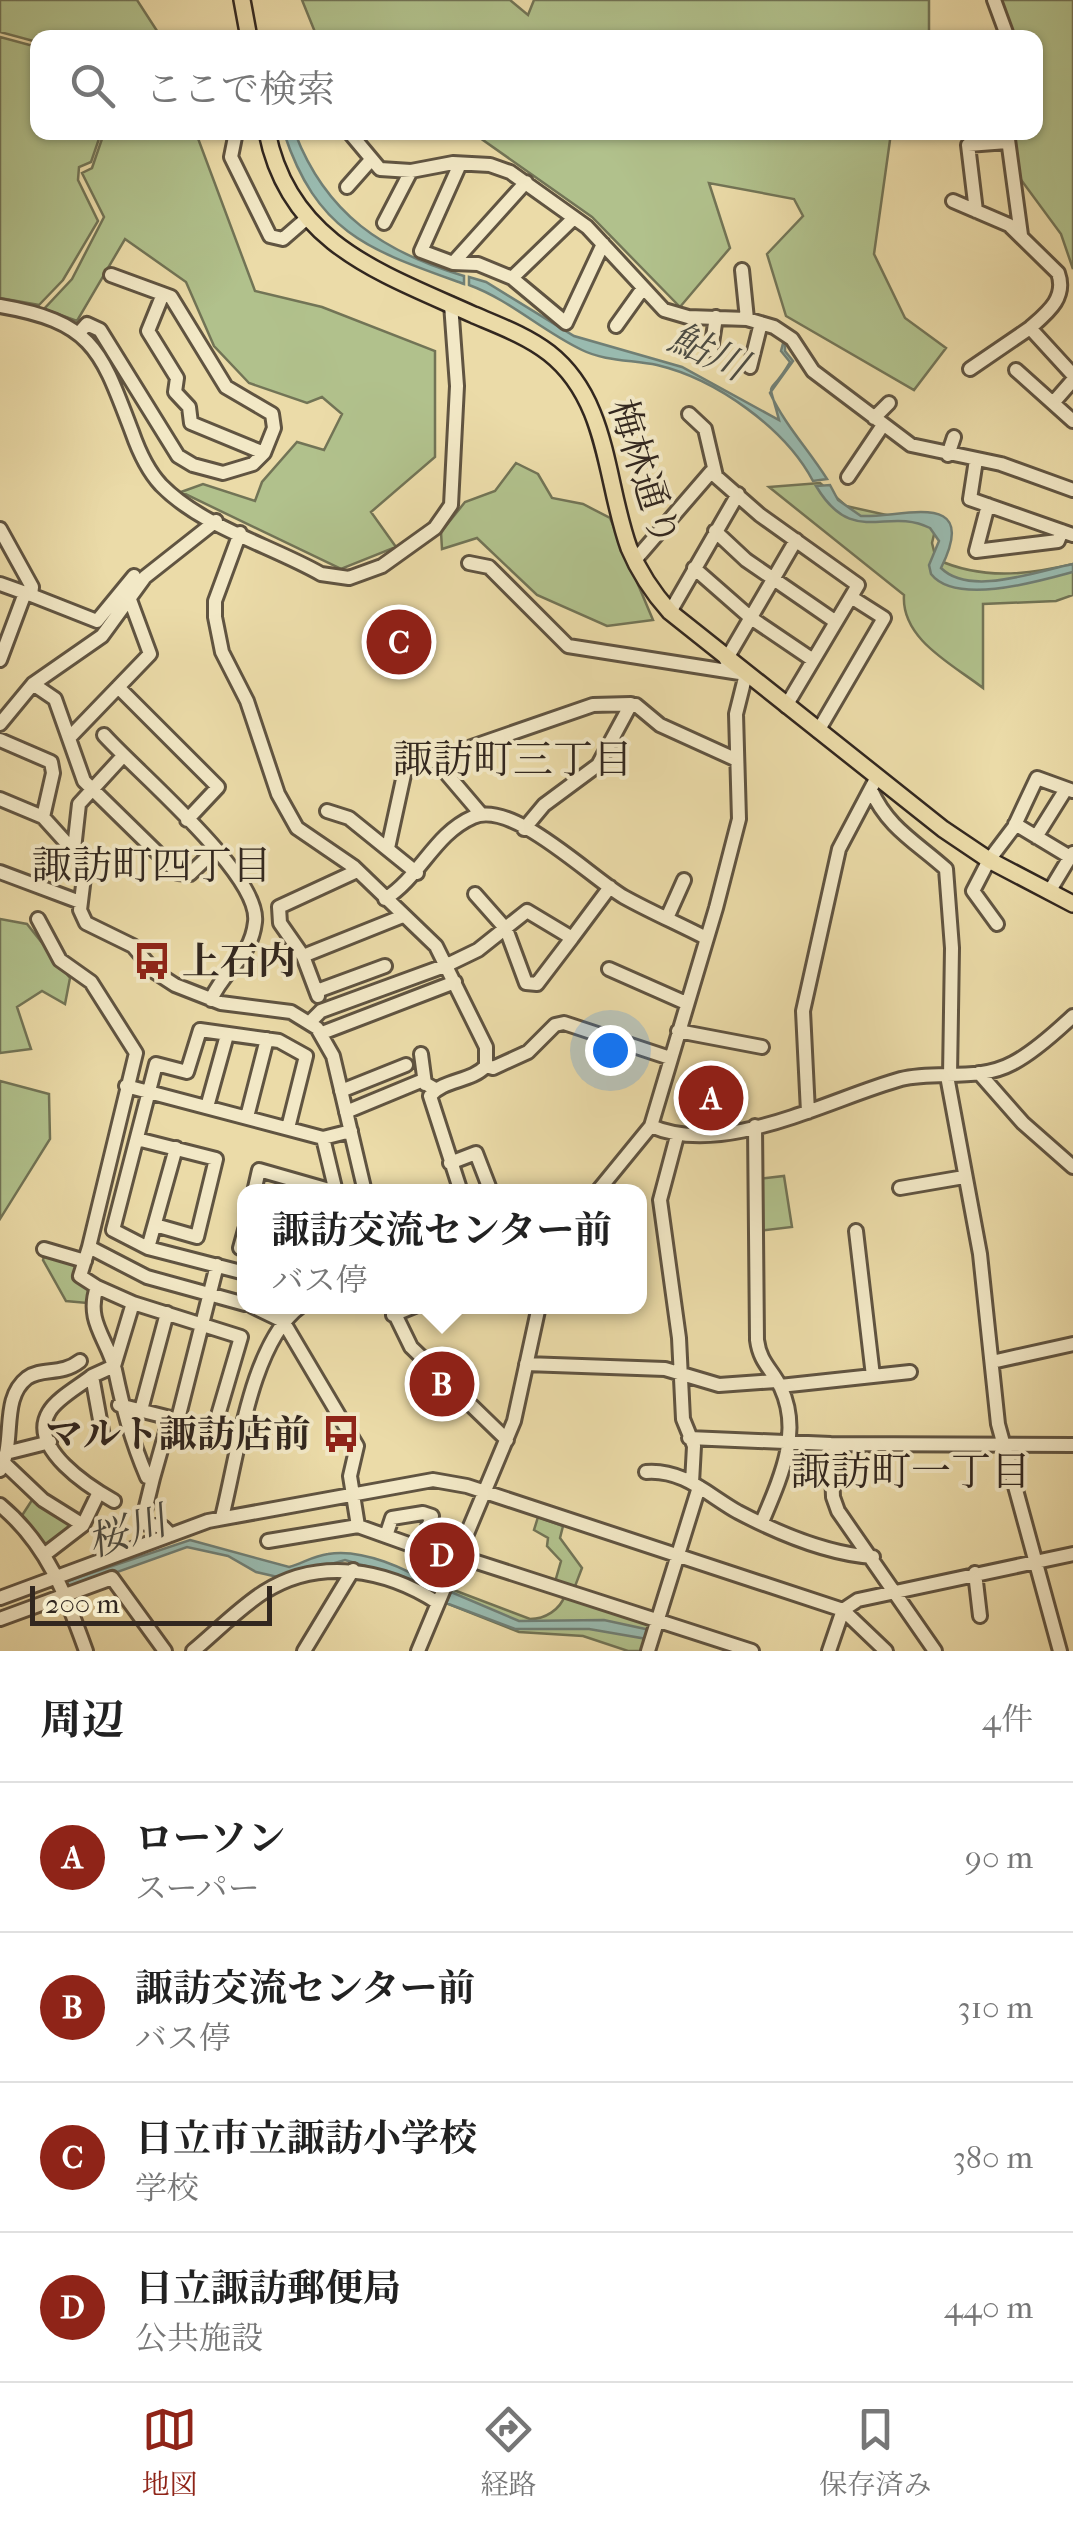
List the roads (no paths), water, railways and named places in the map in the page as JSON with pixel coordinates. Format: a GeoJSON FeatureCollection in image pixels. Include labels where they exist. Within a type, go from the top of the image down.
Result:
{"type":"FeatureCollection","features":[{"type":"Feature","properties":{"kind":"main road"},"geometry":{"type":"LineString","coordinates":[[242,0],[248,30]]}},
{"type":"Feature","properties":{"kind":"main road","name":"梅林通り"},"geometry":{"type":"LineString","coordinates":[[269,140],[278,176],[306,219],[336,246],[532,341],[562,365],[584,392],[634,560],[670,612],[818,730],[874,784],[989,860],[1073,904]]}},
{"type":"Feature","properties":{"kind":"street"},"geometry":{"type":"LineString","coordinates":[[994,0],[1005,30]]}},
{"type":"Feature","properties":{"kind":"street"},"geometry":{"type":"LineString","coordinates":[[234,140],[231,157],[270,236],[284,239],[306,219]]}},
{"type":"Feature","properties":{"kind":"street"},"geometry":{"type":"LineString","coordinates":[[356,140],[380,169],[490,165],[526,182],[574,218],[603,244],[641,290],[674,314],[754,321],[786,333],[813,370],[911,445],[1073,490]]}},
{"type":"Feature","properties":{"kind":"street"},"geometry":{"type":"LineString","coordinates":[[976,210],[968,145],[992,140]]}},
{"type":"Feature","properties":{"kind":"street"},"geometry":{"type":"LineString","coordinates":[[1007,140],[1021,235]]}},
{"type":"Feature","properties":{"kind":"street"},"geometry":{"type":"LineString","coordinates":[[346,187],[370,160]]}},
{"type":"Feature","properties":{"kind":"street"},"geometry":{"type":"LineString","coordinates":[[460,164],[421,251],[454,263],[478,264],[512,278],[566,323],[603,244]]}},
{"type":"Feature","properties":{"kind":"street"},"geometry":{"type":"LineString","coordinates":[[384,223],[411,170]]}},
{"type":"Feature","properties":{"kind":"street"},"geometry":{"type":"LineString","coordinates":[[454,263],[526,182]]}},
{"type":"Feature","properties":{"kind":"street"},"geometry":{"type":"LineString","coordinates":[[952,201],[1021,235],[1061,282],[1050,311],[970,369]]}},
{"type":"Feature","properties":{"kind":"street"},"geometry":{"type":"LineString","coordinates":[[512,278],[574,218]]}},
{"type":"Feature","properties":{"kind":"street"},"geometry":{"type":"LineString","coordinates":[[742,270],[754,321],[750,367]]}},
{"type":"Feature","properties":{"kind":"street"},"geometry":{"type":"LineString","coordinates":[[78,334],[87,324],[100,330],[178,456],[223,473],[238,471],[264,453],[274,428],[272,414],[226,387],[171,297],[111,275]]}},
{"type":"Feature","properties":{"kind":"street"},"geometry":{"type":"LineString","coordinates":[[616,326],[641,290]]}},
{"type":"Feature","properties":{"kind":"street"},"geometry":{"type":"LineString","coordinates":[[162,294],[148,331],[177,378],[175,392],[189,407],[191,423]]}},
{"type":"Feature","properties":{"kind":"street"},"geometry":{"type":"LineString","coordinates":[[0,306],[60,322],[100,354],[139,451],[157,480],[185,505],[321,574],[349,578],[382,566],[435,528],[452,494],[457,386],[451,304]]}},
{"type":"Feature","properties":{"kind":"street"},"geometry":{"type":"LineString","coordinates":[[711,350],[716,317]]}},
{"type":"Feature","properties":{"kind":"street"},"geometry":{"type":"LineString","coordinates":[[1030,328],[1073,378],[1053,403]]}},
{"type":"Feature","properties":{"kind":"street"},"geometry":{"type":"LineString","coordinates":[[1016,370],[1073,421]]}},
{"type":"Feature","properties":{"kind":"street"},"geometry":{"type":"LineString","coordinates":[[848,477],[889,403]]}},
{"type":"Feature","properties":{"kind":"street"},"geometry":{"type":"LineString","coordinates":[[689,414],[706,429],[716,476]]}},
{"type":"Feature","properties":{"kind":"street"},"geometry":{"type":"LineString","coordinates":[[167,434],[191,423],[264,453]]}},
{"type":"Feature","properties":{"kind":"street"},"geometry":{"type":"LineString","coordinates":[[948,455],[954,437]]}},
{"type":"Feature","properties":{"kind":"street"},"geometry":{"type":"LineString","coordinates":[[976,460],[968,496],[1068,533]]}},
{"type":"Feature","properties":{"kind":"street"},"geometry":{"type":"LineString","coordinates":[[634,560],[706,475],[716,476],[858,585],[786,706]]}},
{"type":"Feature","properties":{"kind":"street"},"geometry":{"type":"LineString","coordinates":[[670,612],[738,494]]}},
{"type":"Feature","properties":{"kind":"street"},"geometry":{"type":"LineString","coordinates":[[988,505],[976,552],[1058,540],[1068,533]]}},
{"type":"Feature","properties":{"kind":"street"},"geometry":{"type":"LineString","coordinates":[[0,724],[33,684],[61,661],[88,649],[145,578],[216,522]]}},
{"type":"Feature","properties":{"kind":"street"},"geometry":{"type":"LineString","coordinates":[[0,529],[32,587],[0,660]]}},
{"type":"Feature","properties":{"kind":"street"},"geometry":{"type":"LineString","coordinates":[[715,531],[836,622]]}},
{"type":"Feature","properties":{"kind":"street"},"geometry":{"type":"LineString","coordinates":[[240,533],[215,601],[222,652],[248,701],[278,794],[297,828],[357,871],[436,946],[486,1047],[486,1066],[478,1074],[430,1087],[421,1081],[346,1112]]}},
{"type":"Feature","properties":{"kind":"street"},"geometry":{"type":"LineString","coordinates":[[726,660],[796,540]]}},
{"type":"Feature","properties":{"kind":"street"},"geometry":{"type":"LineString","coordinates":[[469,564],[489,567],[568,646],[746,674],[736,714],[738,830],[651,1126],[604,1184]]}},
{"type":"Feature","properties":{"kind":"street"},"geometry":{"type":"LineString","coordinates":[[694,568],[751,618],[813,660]]}},
{"type":"Feature","properties":{"kind":"street"},"geometry":{"type":"LineString","coordinates":[[0,584],[97,621],[134,576]]}},
{"type":"Feature","properties":{"kind":"street"},"geometry":{"type":"LineString","coordinates":[[818,730],[884,618],[851,596]]}},
{"type":"Feature","properties":{"kind":"street"},"geometry":{"type":"LineString","coordinates":[[70,738],[150,654],[129,597]]}},
{"type":"Feature","properties":{"kind":"street"},"geometry":{"type":"LineString","coordinates":[[33,684],[54,699],[84,781],[178,873],[190,874],[216,849]]}},
{"type":"Feature","properties":{"kind":"street"},"geometry":{"type":"LineString","coordinates":[[118,688],[218,787],[187,820]]}},
{"type":"Feature","properties":{"kind":"street"},"geometry":{"type":"LineString","coordinates":[[388,848],[406,770],[593,705],[631,704],[598,766],[544,805],[524,829]]}},
{"type":"Feature","properties":{"kind":"street"},"geometry":{"type":"LineString","coordinates":[[636,705],[660,725],[737,760]]}},
{"type":"Feature","properties":{"kind":"street"},"geometry":{"type":"LineString","coordinates":[[104,735],[216,849],[256,905],[256,924],[242,962],[211,1000]]}},
{"type":"Feature","properties":{"kind":"street"},"geometry":{"type":"LineString","coordinates":[[0,740],[51,762],[53,774],[43,817],[48,828],[74,849],[84,869],[80,902],[86,922],[133,946],[166,981],[211,1000],[316,1016],[447,965],[506,929],[527,911],[572,938]]}},
{"type":"Feature","properties":{"kind":"street"},"geometry":{"type":"LineString","coordinates":[[74,849],[78,804],[123,756]]}},
{"type":"Feature","properties":{"kind":"street"},"geometry":{"type":"LineString","coordinates":[[436,760],[481,814]]}},
{"type":"Feature","properties":{"kind":"street"},"geometry":{"type":"LineString","coordinates":[[997,924],[973,891],[989,860],[1016,824],[1037,778],[1070,790],[1036,837]]}},
{"type":"Feature","properties":{"kind":"street"},"geometry":{"type":"LineString","coordinates":[[874,784],[882,814],[906,840],[946,869],[952,948],[949,1076],[980,1254],[1002,1444],[1038,1561],[1060,1651]]}},
{"type":"Feature","properties":{"kind":"street"},"geometry":{"type":"LineString","coordinates":[[808,1112],[803,1011],[839,849],[874,784]]}},
{"type":"Feature","properties":{"kind":"street"},"geometry":{"type":"LineString","coordinates":[[0,799],[43,817]]}},
{"type":"Feature","properties":{"kind":"street"},"geometry":{"type":"LineString","coordinates":[[327,811],[349,818],[416,873]]}},
{"type":"Feature","properties":{"kind":"street"},"geometry":{"type":"LineString","coordinates":[[385,899],[409,884],[450,829],[481,814],[504,817],[610,887],[706,938]]}},
{"type":"Feature","properties":{"kind":"street"},"geometry":{"type":"LineString","coordinates":[[1016,824],[1070,863],[1049,892]]}},
{"type":"Feature","properties":{"kind":"street"},"geometry":{"type":"LineString","coordinates":[[357,871],[278,907],[280,923],[303,956],[317,991],[316,1016],[331,1048],[363,1184]]}},
{"type":"Feature","properties":{"kind":"street"},"geometry":{"type":"LineString","coordinates":[[0,872],[80,902]]}},
{"type":"Feature","properties":{"kind":"street"},"geometry":{"type":"LineString","coordinates":[[666,918],[684,880]]}},
{"type":"Feature","properties":{"kind":"street"},"geometry":{"type":"LineString","coordinates":[[475,894],[506,929],[526,983],[537,984],[610,887]]}},
{"type":"Feature","properties":{"kind":"street"},"geometry":{"type":"LineString","coordinates":[[303,956],[402,916]]}},
{"type":"Feature","properties":{"kind":"street"},"geometry":{"type":"LineString","coordinates":[[38,919],[60,960],[91,982],[136,1053],[80,1276],[133,1303],[242,1337],[214,1429],[119,1404]]}},
{"type":"Feature","properties":{"kind":"street"},"geometry":{"type":"LineString","coordinates":[[317,991],[385,966]]}},
{"type":"Feature","properties":{"kind":"street"},"geometry":{"type":"LineString","coordinates":[[608,970],[686,1003]]}},
{"type":"Feature","properties":{"kind":"street"},"geometry":{"type":"LineString","coordinates":[[322,1034],[455,982]]}},
{"type":"Feature","properties":{"kind":"street"},"geometry":{"type":"LineString","coordinates":[[486,1066],[492,1068],[528,1052],[554,1025],[564,1024],[670,1058]]}},
{"type":"Feature","properties":{"kind":"street"},"geometry":{"type":"LineString","coordinates":[[651,1126],[678,1136],[755,1126],[905,1078],[979,1073],[1014,1063],[1070,1024]]}},
{"type":"Feature","properties":{"kind":"street"},"geometry":{"type":"LineString","coordinates":[[237,1271],[148,1248],[114,1230],[156,1064],[188,1072],[200,1030],[268,1040],[306,1056],[288,1128]]}},
{"type":"Feature","properties":{"kind":"street"},"geometry":{"type":"LineString","coordinates":[[678,1031],[762,1047]]}},
{"type":"Feature","properties":{"kind":"street"},"geometry":{"type":"LineString","coordinates":[[207,1107],[227,1035]]}},
{"type":"Feature","properties":{"kind":"street"},"geometry":{"type":"LineString","coordinates":[[247,1117],[268,1040]]}},
{"type":"Feature","properties":{"kind":"street"},"geometry":{"type":"LineString","coordinates":[[421,1054],[458,1184]]}},
{"type":"Feature","properties":{"kind":"street"},"geometry":{"type":"LineString","coordinates":[[341,1091],[406,1066]]}},
{"type":"Feature","properties":{"kind":"street"},"geometry":{"type":"LineString","coordinates":[[979,1073],[1023,1123],[1073,1167]]}},
{"type":"Feature","properties":{"kind":"street"},"geometry":{"type":"LineString","coordinates":[[126,1086],[323,1138],[350,1131]]}},
{"type":"Feature","properties":{"kind":"street"},"geometry":{"type":"LineString","coordinates":[[755,1126],[757,1340],[762,1364],[778,1384],[791,1441],[762,1522]]}},
{"type":"Feature","properties":{"kind":"street"},"geometry":{"type":"LineString","coordinates":[[653,1636],[680,1555],[696,1485],[694,1446],[682,1419],[682,1373],[660,1200],[678,1136]]}},
{"type":"Feature","properties":{"kind":"street"},"geometry":{"type":"LineString","coordinates":[[323,1138],[334,1184]]}},
{"type":"Feature","properties":{"kind":"street"},"geometry":{"type":"LineString","coordinates":[[138,1139],[216,1159],[197,1236],[155,1226]]}},
{"type":"Feature","properties":{"kind":"street"},"geometry":{"type":"LineString","coordinates":[[148,1248],[176,1148]]}},
{"type":"Feature","properties":{"kind":"street"},"geometry":{"type":"LineString","coordinates":[[450,1163],[476,1153],[488,1184]]}},
{"type":"Feature","properties":{"kind":"street"},"geometry":{"type":"LineString","coordinates":[[256,1184],[260,1170],[293,1184]]}},
{"type":"Feature","properties":{"kind":"street"},"geometry":{"type":"LineString","coordinates":[[900,1188],[964,1177]]}},
{"type":"Feature","properties":{"kind":"street"},"geometry":{"type":"LineString","coordinates":[[856,1231],[873,1376]]}},
{"type":"Feature","properties":{"kind":"street"},"geometry":{"type":"LineString","coordinates":[[44,1249],[87,1254],[237,1302]]}},
{"type":"Feature","properties":{"kind":"street"},"geometry":{"type":"LineString","coordinates":[[170,1534],[163,1527],[142,1523],[217,1266]]}},
{"type":"Feature","properties":{"kind":"street"},"geometry":{"type":"LineString","coordinates":[[97,1288],[91,1310],[114,1366],[119,1404],[147,1477],[153,1478]]}},
{"type":"Feature","properties":{"kind":"street"},"geometry":{"type":"LineString","coordinates":[[114,1501],[59,1463],[50,1442],[48,1412],[92,1376],[114,1366],[133,1303]]}},
{"type":"Feature","properties":{"kind":"street"},"geometry":{"type":"LineString","coordinates":[[141,1410],[167,1313]]}},
{"type":"Feature","properties":{"kind":"street"},"geometry":{"type":"LineString","coordinates":[[270,1314],[283,1320],[354,1440],[353,1495],[358,1526]]}},
{"type":"Feature","properties":{"kind":"street"},"geometry":{"type":"LineString","coordinates":[[222,1518],[262,1366],[283,1320],[291,1314]]}},
{"type":"Feature","properties":{"kind":"street"},"geometry":{"type":"LineString","coordinates":[[394,1314],[411,1347],[507,1440]]}},
{"type":"Feature","properties":{"kind":"street"},"geometry":{"type":"LineString","coordinates":[[418,1651],[507,1440],[537,1314]]}},
{"type":"Feature","properties":{"kind":"street"},"geometry":{"type":"LineString","coordinates":[[992,1362],[1073,1344]]}},
{"type":"Feature","properties":{"kind":"street"},"geometry":{"type":"LineString","coordinates":[[80,1361],[60,1373],[23,1380],[8,1411],[4,1462],[42,1500],[84,1525]]}},
{"type":"Feature","properties":{"kind":"street"},"geometry":{"type":"LineString","coordinates":[[526,1364],[682,1373],[719,1384],[778,1384],[910,1372]]}},
{"type":"Feature","properties":{"kind":"street"},"geometry":{"type":"LineString","coordinates":[[92,1376],[102,1431]]}},
{"type":"Feature","properties":{"kind":"street"},"geometry":{"type":"LineString","coordinates":[[689,1438],[831,1444],[1073,1445]]}},
{"type":"Feature","properties":{"kind":"street"},"geometry":{"type":"LineString","coordinates":[[4,1462],[50,1442]]}},
{"type":"Feature","properties":{"kind":"street"},"geometry":{"type":"LineString","coordinates":[[831,1444],[833,1497],[838,1511],[873,1556],[935,1651]]}},
{"type":"Feature","properties":{"kind":"street"},"geometry":{"type":"LineString","coordinates":[[646,1472],[674,1474],[762,1522],[838,1552],[873,1556]]}},
{"type":"Feature","properties":{"kind":"street"},"geometry":{"type":"LineString","coordinates":[[0,1619],[170,1534],[222,1518],[433,1480],[484,1492],[843,1610],[886,1651]]}},
{"type":"Feature","properties":{"kind":"street"},"geometry":{"type":"LineString","coordinates":[[44,1554],[84,1525],[98,1492]]}},
{"type":"Feature","properties":{"kind":"street"},"geometry":{"type":"LineString","coordinates":[[0,1505],[44,1554],[63,1586],[86,1651]]}},
{"type":"Feature","properties":{"kind":"street"},"geometry":{"type":"LineString","coordinates":[[268,1541],[358,1526],[386,1536]]}},
{"type":"Feature","properties":{"kind":"street"},"geometry":{"type":"LineString","coordinates":[[829,1651],[843,1610],[858,1600],[895,1589],[1073,1554]]}},
{"type":"Feature","properties":{"kind":"street"},"geometry":{"type":"LineString","coordinates":[[458,1556],[653,1636],[752,1651]]}},
{"type":"Feature","properties":{"kind":"street"},"geometry":{"type":"LineString","coordinates":[[193,1651],[270,1588],[327,1569],[353,1570],[441,1596]]}},
{"type":"Feature","properties":{"kind":"street"},"geometry":{"type":"LineString","coordinates":[[304,1651],[353,1570]]}},
{"type":"Feature","properties":{"kind":"street"},"geometry":{"type":"LineString","coordinates":[[975,1573],[980,1616]]}},
{"type":"Feature","properties":{"kind":"street"},"geometry":{"type":"LineString","coordinates":[[2,1592],[112,1578],[165,1651]]}},
{"type":"Feature","properties":{"kind":"water"},"geometry":{"type":"Polygon","coordinates":[[[287,140],[298,140],[323,186],[361,226],[408,255],[464,276],[464,284],[401,260],[352,234],[313,195],[287,140]]]}},
{"type":"Feature","properties":{"kind":"water"},"geometry":{"type":"Polygon","coordinates":[[[469,277],[486,282],[574,336],[682,367],[779,420],[773,400],[827,479],[813,481],[785,442],[725,394],[657,365],[582,350],[469,285],[469,277]]]}},
{"type":"Feature","properties":{"kind":"water"},"geometry":{"type":"Polygon","coordinates":[[[785,336],[785,351],[793,361],[771,391],[790,362],[781,351],[785,336]]]}},
{"type":"Feature","properties":{"kind":"water"},"geometry":{"type":"Polygon","coordinates":[[[830,485],[838,500],[861,516],[915,512],[944,517],[951,526],[951,543],[941,568],[954,576],[969,581],[1004,580],[1073,564],[1073,572],[978,590],[943,583],[931,574],[929,565],[939,541],[930,528],[914,522],[857,521],[843,516],[816,486],[830,485]]]}},
{"type":"Feature","properties":{"kind":"water"},"geometry":{"type":"Polygon","coordinates":[[[190,1540],[289,1567],[323,1555],[355,1554],[398,1567],[435,1587],[433,1594],[404,1577],[345,1560],[282,1578],[256,1572],[228,1556],[187,1547],[70,1589],[67,1581],[190,1540]]]}},
{"type":"Feature","properties":{"kind":"water"},"geometry":{"type":"Polygon","coordinates":[[[451,1592],[519,1621],[604,1620],[650,1630],[647,1639],[589,1629],[515,1629],[446,1603],[451,1592]]]}},
{"type":"Feature","properties":{"kind":"place","name":"日立市立諏訪小学校"},"geometry":{"type":"Point","coordinates":[399,642]}},
{"type":"Feature","properties":{"kind":"place","name":"上石内"},"geometry":{"type":"Point","coordinates":[152,961]}},
{"type":"Feature","properties":{"kind":"place","name":"ローソン"},"geometry":{"type":"Point","coordinates":[711,1098]}},
{"type":"Feature","properties":{"kind":"place","name":"諏訪交流センター前"},"geometry":{"type":"Point","coordinates":[442,1384]}},
{"type":"Feature","properties":{"kind":"place","name":"マルト諏訪店前"},"geometry":{"type":"Point","coordinates":[341,1434]}},
{"type":"Feature","properties":{"kind":"place","name":"日立諏訪郵便局"},"geometry":{"type":"Point","coordinates":[442,1555]}},
{"type":"Feature","properties":{"kind":"district","name":"諏訪町三丁目"},"geometry":{"type":"Point","coordinates":[513,760]}},
{"type":"Feature","properties":{"kind":"district","name":"諏訪町四丁目"},"geometry":{"type":"Point","coordinates":[152,866]}},
{"type":"Feature","properties":{"kind":"district","name":"諏訪町一丁目"},"geometry":{"type":"Point","coordinates":[911,1472]}},
{"type":"Feature","properties":{"kind":"water label","name":"鮎川"},"geometry":{"type":"Point","coordinates":[708,352]}},
{"type":"Feature","properties":{"kind":"water label","name":"桜川"},"geometry":{"type":"Point","coordinates":[127,1532]}}]}
